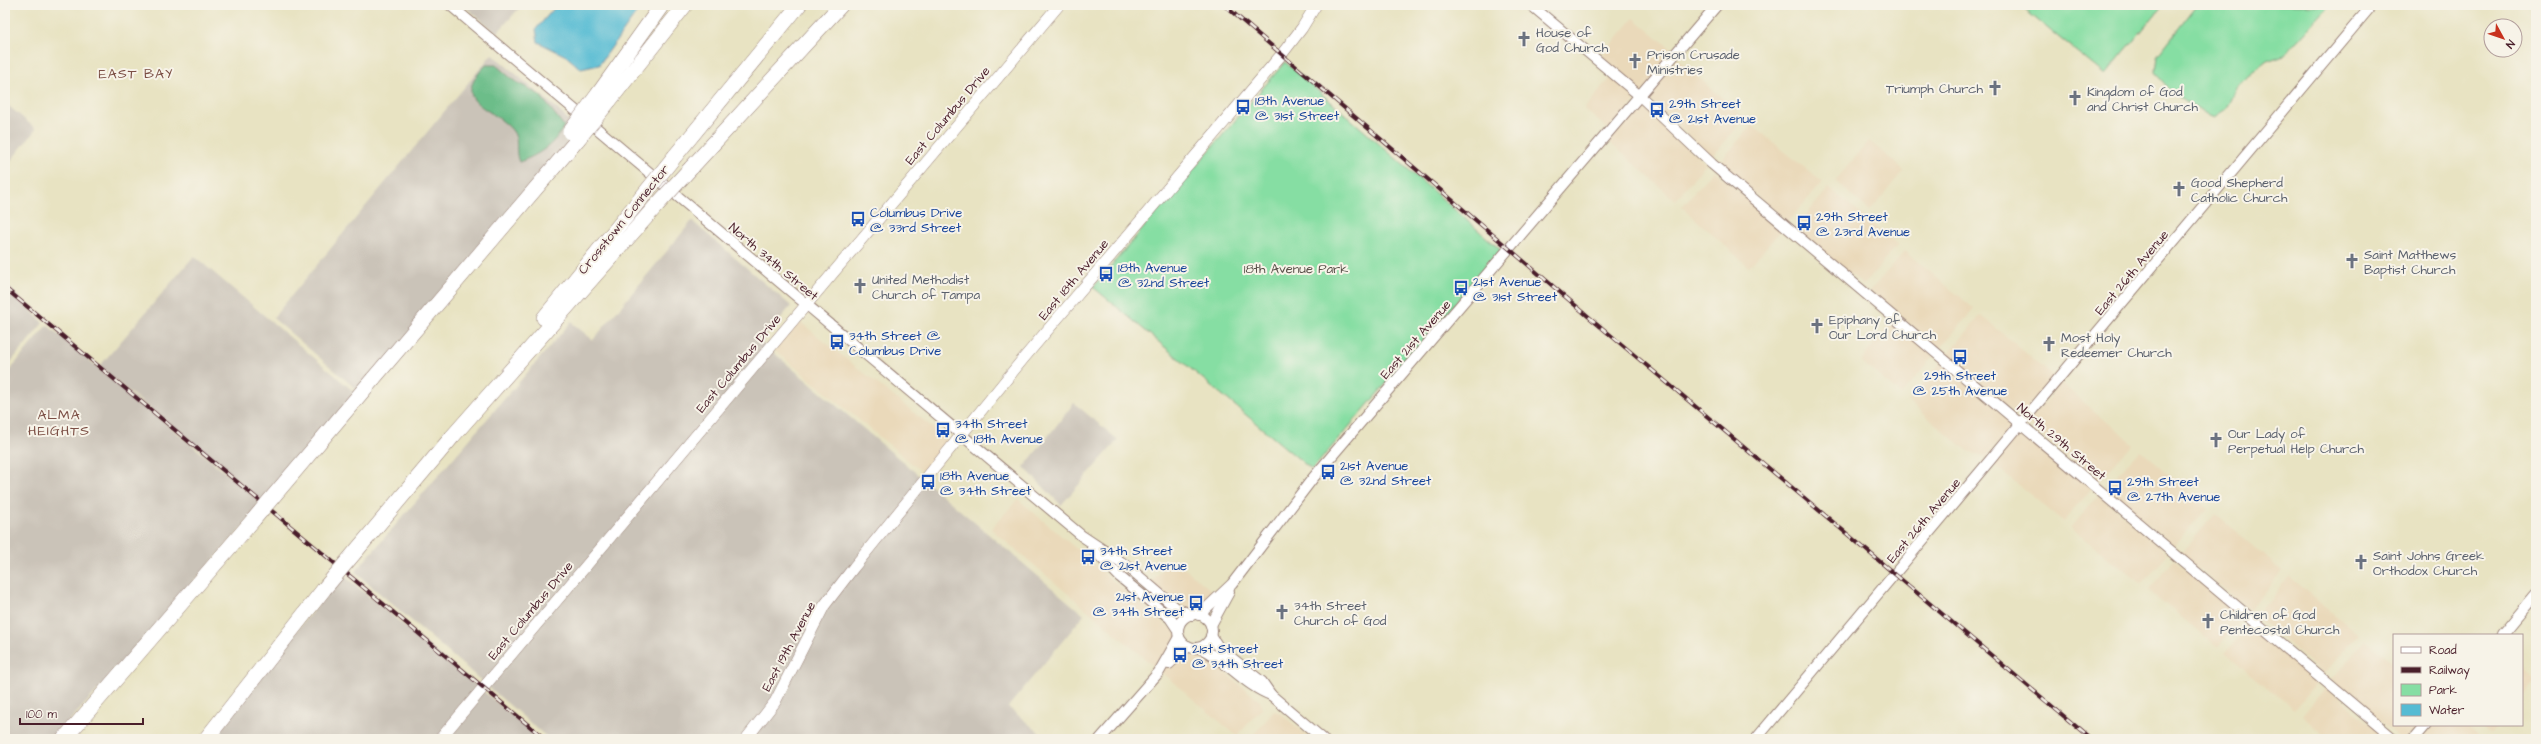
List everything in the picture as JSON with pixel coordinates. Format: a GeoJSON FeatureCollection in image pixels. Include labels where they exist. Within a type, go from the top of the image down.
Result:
{"type":"FeatureCollection","features":[{"type":"Feature","properties":{"kind":"highway"},"geometry":{"type":"LineString","coordinates":[[604,97],[662,5]]}},
{"type":"Feature","properties":{"kind":"highway"},"geometry":{"type":"LineString","coordinates":[[64,739],[254,519],[467,268],[604,97],[684,5]]}},
{"type":"Feature","properties":{"kind":"highway"},"geometry":{"type":"LineString","coordinates":[[206,739],[324,589],[452,437],[656,206],[841,5]]}},
{"type":"Feature","properties":{"kind":"highway","name":"Crosstown Connector"},"geometry":{"type":"LineString","coordinates":[[452,437],[535,329],[796,9]]}},
{"type":"Feature","properties":{"kind":"main road","name":"East Columbus Drive"},"geometry":{"type":"LineString","coordinates":[[440,739],[1059,5]]}},
{"type":"Feature","properties":{"kind":"main road","name":"East 18th Avenue"},"geometry":{"type":"LineString","coordinates":[[854,567],[1042,337],[1282,54],[1315,8]]}},
{"type":"Feature","properties":{"kind":"main road","name":"East 19th Avenue"},"geometry":{"type":"LineString","coordinates":[[746,739],[775,702],[824,606],[854,567]]}},
{"type":"Feature","properties":{"kind":"street","name":"North 34th Street"},"geometry":{"type":"LineString","coordinates":[[450,5],[961,436],[1082,536],[1127,566],[1176,608],[1195,615]]}},
{"type":"Feature","properties":{"kind":"street","name":"North 29th Street"},"geometry":{"type":"LineString","coordinates":[[1531,5],[1640,96],[1712,164],[2394,739]]}},
{"type":"Feature","properties":{"kind":"street","name":"East 21st Avenue"},"geometry":{"type":"LineString","coordinates":[[1211,625],[1232,584],[1313,478],[1717,5]]}},
{"type":"Feature","properties":{"kind":"street","name":"East 26th Avenue"},"geometry":{"type":"LineString","coordinates":[[1756,739],[2372,5]]}},
{"type":"Feature","properties":{"kind":"street","name":"North 34th Street"},"geometry":{"type":"LineString","coordinates":[[1082,536],[1120,577],[1170,618],[1179,633]]}},
{"type":"Feature","properties":{"kind":"street","name":"East 21st Avenue"},"geometry":{"type":"LineString","coordinates":[[1195,615],[1232,584]]}},
{"type":"Feature","properties":{"kind":"street"},"geometry":{"type":"LineString","coordinates":[[2503,634],[2536,594]]}},
{"type":"Feature","properties":{"kind":"street"},"geometry":{"type":"LineString","coordinates":[[1162,668],[1179,633],[1182,622],[1195,615],[1208,620],[1211,625],[1211,636],[1219,648],[1262,682],[1271,695],[1323,739]]}},
{"type":"Feature","properties":{"kind":"street"},"geometry":{"type":"LineString","coordinates":[[1179,633],[1188,646],[1200,648],[1213,655],[1257,690],[1271,695]]}},
{"type":"Feature","properties":{"kind":"street"},"geometry":{"type":"LineString","coordinates":[[1200,648],[1211,636]]}},
{"type":"Feature","properties":{"kind":"street"},"geometry":{"type":"LineString","coordinates":[[1100,739],[1162,668],[1188,646]]}},
{"type":"Feature","properties":{"kind":"street"},"geometry":{"type":"LineString","coordinates":[[2414,739],[2425,726]]}},
{"type":"Feature","properties":{"kind":"shaded area"},"geometry":{"type":"Polygon","coordinates":[[[463,5],[522,5],[497,33],[463,5]]]}},
{"type":"Feature","properties":{"kind":"shaded area"},"geometry":{"type":"Polygon","coordinates":[[[1634,18],[1676,53],[1641,95],[1599,59],[1634,18]]]}},
{"type":"Feature","properties":{"kind":"shaded area"},"geometry":{"type":"Polygon","coordinates":[[[492,54],[555,107],[580,132],[361,393],[273,318],[492,54]]]}},
{"type":"Feature","properties":{"kind":"shaded area"},"geometry":{"type":"Polygon","coordinates":[[[1677,59],[1745,118],[1712,157],[1646,96],[1677,59]]]}},
{"type":"Feature","properties":{"kind":"shaded area"},"geometry":{"type":"Polygon","coordinates":[[[1614,74],[1639,97],[1609,130],[1584,109],[1614,74]]]}},
{"type":"Feature","properties":{"kind":"shaded area"},"geometry":{"type":"Polygon","coordinates":[[[5,103],[36,129],[5,168],[5,103]]]}},
{"type":"Feature","properties":{"kind":"shaded area"},"geometry":{"type":"Polygon","coordinates":[[[1640,103],[1706,164],[1675,200],[1608,141],[1640,103]]]}},
{"type":"Feature","properties":{"kind":"shaded area"},"geometry":{"type":"Polygon","coordinates":[[[1752,125],[1822,182],[1788,222],[1719,163],[1752,125]]]}},
{"type":"Feature","properties":{"kind":"shaded area"},"geometry":{"type":"Polygon","coordinates":[[[1869,141],[1904,170],[1870,211],[1835,181],[1869,141]]]}},
{"type":"Feature","properties":{"kind":"shaded area"},"geometry":{"type":"Polygon","coordinates":[[[1713,170],[1783,228],[1749,267],[1682,207],[1713,170]]]}},
{"type":"Feature","properties":{"kind":"shaded area"},"geometry":{"type":"Polygon","coordinates":[[[1829,188],[1898,245],[1863,285],[1795,228],[1829,188]]]}},
{"type":"Feature","properties":{"kind":"shaded area"},"geometry":{"type":"Polygon","coordinates":[[[692,221],[791,306],[761,342],[1084,615],[1008,707],[1047,739],[549,739],[355,572],[571,322],[593,340],[692,221]]]}},
{"type":"Feature","properties":{"kind":"shaded area"},"geometry":{"type":"Polygon","coordinates":[[[1905,251],[1974,309],[1939,349],[1870,291],[1905,251]]]}},
{"type":"Feature","properties":{"kind":"shaded area"},"geometry":{"type":"Polygon","coordinates":[[[194,256],[358,395],[265,503],[99,367],[194,256]]]}},
{"type":"Feature","properties":{"kind":"shaded area"},"geometry":{"type":"Polygon","coordinates":[[[5,283],[43,323],[5,369],[5,283]]]}},
{"type":"Feature","properties":{"kind":"shaded area"},"geometry":{"type":"Polygon","coordinates":[[[1981,315],[2054,377],[2020,417],[1947,355],[1981,315]]]}},
{"type":"Feature","properties":{"kind":"shaded area"},"geometry":{"type":"Polygon","coordinates":[[[1892,320],[1934,356],[1901,395],[1861,361],[1892,320]]]}},
{"type":"Feature","properties":{"kind":"shaded area"},"geometry":{"type":"Polygon","coordinates":[[[800,322],[953,444],[926,475],[772,348],[794,324],[800,322]]]}},
{"type":"Feature","properties":{"kind":"shaded area"},"geometry":{"type":"Polygon","coordinates":[[[47,325],[263,504],[114,673],[52,739],[5,739],[5,376],[47,325]]]}},
{"type":"Feature","properties":{"kind":"shaded area"},"geometry":{"type":"Polygon","coordinates":[[[1941,362],[2015,423],[1985,458],[1967,450],[1908,401],[1941,362]]]}},
{"type":"Feature","properties":{"kind":"shaded area"},"geometry":{"type":"Polygon","coordinates":[[[2061,383],[2133,444],[2098,482],[2027,423],[2061,383]]]}},
{"type":"Feature","properties":{"kind":"shaded area"},"geometry":{"type":"Polygon","coordinates":[[[1074,403],[1118,440],[1061,505],[1024,467],[1074,403]]]}},
{"type":"Feature","properties":{"kind":"shaded area"},"geometry":{"type":"Polygon","coordinates":[[[2022,429],[2092,488],[2064,522],[1993,464],[2022,429]]]}},
{"type":"Feature","properties":{"kind":"shaded area"},"geometry":{"type":"Polygon","coordinates":[[[2140,450],[2208,508],[2174,546],[2105,488],[2140,450]]]}},
{"type":"Feature","properties":{"kind":"shaded area"},"geometry":{"type":"Polygon","coordinates":[[[2099,495],[2168,553],[2141,584],[2071,528],[2099,495]]]}},
{"type":"Feature","properties":{"kind":"shaded area"},"geometry":{"type":"Polygon","coordinates":[[[1018,499],[1137,601],[1260,701],[1262,708],[1237,736],[991,529],[1018,499]]]}},
{"type":"Feature","properties":{"kind":"shaded area"},"geometry":{"type":"Polygon","coordinates":[[[2215,514],[2282,571],[2249,610],[2181,553],[2215,514]]]}},
{"type":"Feature","properties":{"kind":"shaded area"},"geometry":{"type":"Polygon","coordinates":[[[1172,558],[1218,596],[1208,604],[1195,611],[1170,601],[1150,584],[1172,558]]]}},
{"type":"Feature","properties":{"kind":"shaded area"},"geometry":{"type":"Polygon","coordinates":[[[2175,559],[2243,617],[2218,647],[2148,590],[2175,559]]]}},
{"type":"Feature","properties":{"kind":"shaded area"},"geometry":{"type":"Polygon","coordinates":[[[343,575],[481,689],[440,739],[206,739],[343,575]]]}},
{"type":"Feature","properties":{"kind":"shaded area"},"geometry":{"type":"Polygon","coordinates":[[[2289,577],[2358,634],[2324,674],[2256,616],[2289,577]]]}},
{"type":"Feature","properties":{"kind":"shaded area"},"geometry":{"type":"Polygon","coordinates":[[[2251,623],[2319,681],[2294,709],[2225,653],[2251,623]]]}},
{"type":"Feature","properties":{"kind":"shaded area"},"geometry":{"type":"Polygon","coordinates":[[[2365,640],[2393,664],[2393,726],[2419,726],[2408,739],[2401,739],[2332,680],[2365,640]]]}},
{"type":"Feature","properties":{"kind":"shaded area"},"geometry":{"type":"Polygon","coordinates":[[[2523,669],[2536,681],[2523,697],[2523,669]]]}},
{"type":"Feature","properties":{"kind":"shaded area"},"geometry":{"type":"Polygon","coordinates":[[[2326,687],[2388,739],[2330,739],[2302,716],[2326,687]]]}},
{"type":"Feature","properties":{"kind":"shaded area"},"geometry":{"type":"Polygon","coordinates":[[[483,691],[521,722],[541,739],[443,739],[483,691]]]}},
{"type":"Feature","properties":{"kind":"shaded area"},"geometry":{"type":"Polygon","coordinates":[[[1274,711],[1279,712],[1311,739],[1250,739],[1274,711]]]}},
{"type":"Feature","properties":{"kind":"shaded area"},"geometry":{"type":"Polygon","coordinates":[[[2431,726],[2465,726],[2481,739],[2420,739],[2431,726]]]}},
{"type":"Feature","properties":{"kind":"shaded area"},"geometry":{"type":"Polygon","coordinates":[[[2479,726],[2497,726],[2490,735],[2479,726]]]}},
{"type":"Feature","properties":{"kind":"green space"},"geometry":{"type":"Polygon","coordinates":[[[2019,5],[2163,5],[2105,75],[2019,5]]]}},
{"type":"Feature","properties":{"kind":"green space"},"geometry":{"type":"Polygon","coordinates":[[[2197,5],[2330,5],[2284,55],[2267,61],[2238,84],[2226,109],[2214,117],[2181,99],[2161,80],[2155,72],[2157,56],[2197,5]]]}},
{"type":"Feature","properties":{"kind":"green space","name":"18th Avenue Park"},"geometry":{"type":"Polygon","coordinates":[[[1285,62],[1501,250],[1312,470],[1093,287],[1285,62]]]}},
{"type":"Feature","properties":{"kind":"green space"},"geometry":{"type":"Polygon","coordinates":[[[486,65],[496,65],[513,80],[540,95],[564,126],[556,139],[539,153],[519,162],[516,137],[512,130],[477,103],[472,96],[471,88],[475,78],[486,65]]]}},
{"type":"Feature","properties":{"kind":"water"},"geometry":{"type":"Polygon","coordinates":[[[557,5],[585,5],[588,7],[642,5],[599,65],[581,69],[566,56],[538,42],[536,29],[557,5]]]}},
{"type":"Feature","properties":{"kind":"railway"},"geometry":{"type":"LineString","coordinates":[[1224,5],[1589,317],[2091,739]]}},
{"type":"Feature","properties":{"kind":"railway"},"geometry":{"type":"LineString","coordinates":[[5,288],[545,739]]}},
{"type":"Feature","properties":{"kind":"place","name":"House of God Church"},"geometry":{"type":"Point","coordinates":[1524,39]}},
{"type":"Feature","properties":{"kind":"place","name":"Prison Crusade Ministries"},"geometry":{"type":"Point","coordinates":[1635,61]}},
{"type":"Feature","properties":{"kind":"place","name":"Triumph Church"},"geometry":{"type":"Point","coordinates":[1995,88]}},
{"type":"Feature","properties":{"kind":"place","name":"Kingdom of God and Christ Church"},"geometry":{"type":"Point","coordinates":[2075,98]}},
{"type":"Feature","properties":{"kind":"place","name":"18th Avenue @ 31st Street"},"geometry":{"type":"Point","coordinates":[1243,107]}},
{"type":"Feature","properties":{"kind":"place","name":"29th Street @ 21st Avenue"},"geometry":{"type":"Point","coordinates":[1657,110]}},
{"type":"Feature","properties":{"kind":"place","name":"Good Shepherd Catholic Church"},"geometry":{"type":"Point","coordinates":[2179,189]}},
{"type":"Feature","properties":{"kind":"place","name":"Columbus Drive @ 33rd Street"},"geometry":{"type":"Point","coordinates":[858,219]}},
{"type":"Feature","properties":{"kind":"place","name":"29th Street @ 23rd Avenue"},"geometry":{"type":"Point","coordinates":[1804,223]}},
{"type":"Feature","properties":{"kind":"place","name":"Saint Matthews Baptist Church"},"geometry":{"type":"Point","coordinates":[2352,261]}},
{"type":"Feature","properties":{"kind":"place","name":"18th Avenue @ 32nd Street"},"geometry":{"type":"Point","coordinates":[1106,274]}},
{"type":"Feature","properties":{"kind":"place","name":"United Methodist Church of Tampa"},"geometry":{"type":"Point","coordinates":[860,286]}},
{"type":"Feature","properties":{"kind":"place","name":"21st Avenue @ 31st Street"},"geometry":{"type":"Point","coordinates":[1461,288]}},
{"type":"Feature","properties":{"kind":"place","name":"Epiphany of Our Lord Church"},"geometry":{"type":"Point","coordinates":[1817,326]}},
{"type":"Feature","properties":{"kind":"place","name":"34th Street @ Columbus Drive"},"geometry":{"type":"Point","coordinates":[837,342]}},
{"type":"Feature","properties":{"kind":"place","name":"Most Holy Redeemer Church"},"geometry":{"type":"Point","coordinates":[2049,344]}},
{"type":"Feature","properties":{"kind":"place","name":"29th Street @ 25th Avenue"},"geometry":{"type":"Point","coordinates":[1960,357]}},
{"type":"Feature","properties":{"kind":"place","name":"34th Street @ 18th Avenue"},"geometry":{"type":"Point","coordinates":[943,430]}},
{"type":"Feature","properties":{"kind":"place","name":"Our Lady of Perpetual Help Church"},"geometry":{"type":"Point","coordinates":[2216,440]}},
{"type":"Feature","properties":{"kind":"place","name":"21st Avenue @ 32nd Street"},"geometry":{"type":"Point","coordinates":[1328,472]}},
{"type":"Feature","properties":{"kind":"place","name":"18th Avenue @ 34th Street"},"geometry":{"type":"Point","coordinates":[928,482]}},
{"type":"Feature","properties":{"kind":"place","name":"29th Street @ 27th Avenue"},"geometry":{"type":"Point","coordinates":[2115,488]}},
{"type":"Feature","properties":{"kind":"place","name":"34th Street @ 21st Avenue"},"geometry":{"type":"Point","coordinates":[1088,557]}},
{"type":"Feature","properties":{"kind":"place","name":"Saint Johns Greek Orthodox Church"},"geometry":{"type":"Point","coordinates":[2361,562]}},
{"type":"Feature","properties":{"kind":"place","name":"21st Avenue @ 34th Street"},"geometry":{"type":"Point","coordinates":[1196,603]}},
{"type":"Feature","properties":{"kind":"place","name":"34th Street Church of God"},"geometry":{"type":"Point","coordinates":[1282,612]}},
{"type":"Feature","properties":{"kind":"place","name":"Children of God Pentecostal Church"},"geometry":{"type":"Point","coordinates":[2208,621]}},
{"type":"Feature","properties":{"kind":"place","name":"21st Street @ 34th Street"},"geometry":{"type":"Point","coordinates":[1180,655]}},
{"type":"Feature","properties":{"kind":"district","name":"EAST BAY"},"geometry":{"type":"Point","coordinates":[136,73]}},
{"type":"Feature","properties":{"kind":"district","name":"ALMA HEIGHTS"},"geometry":{"type":"Point","coordinates":[59,422]}}]}
